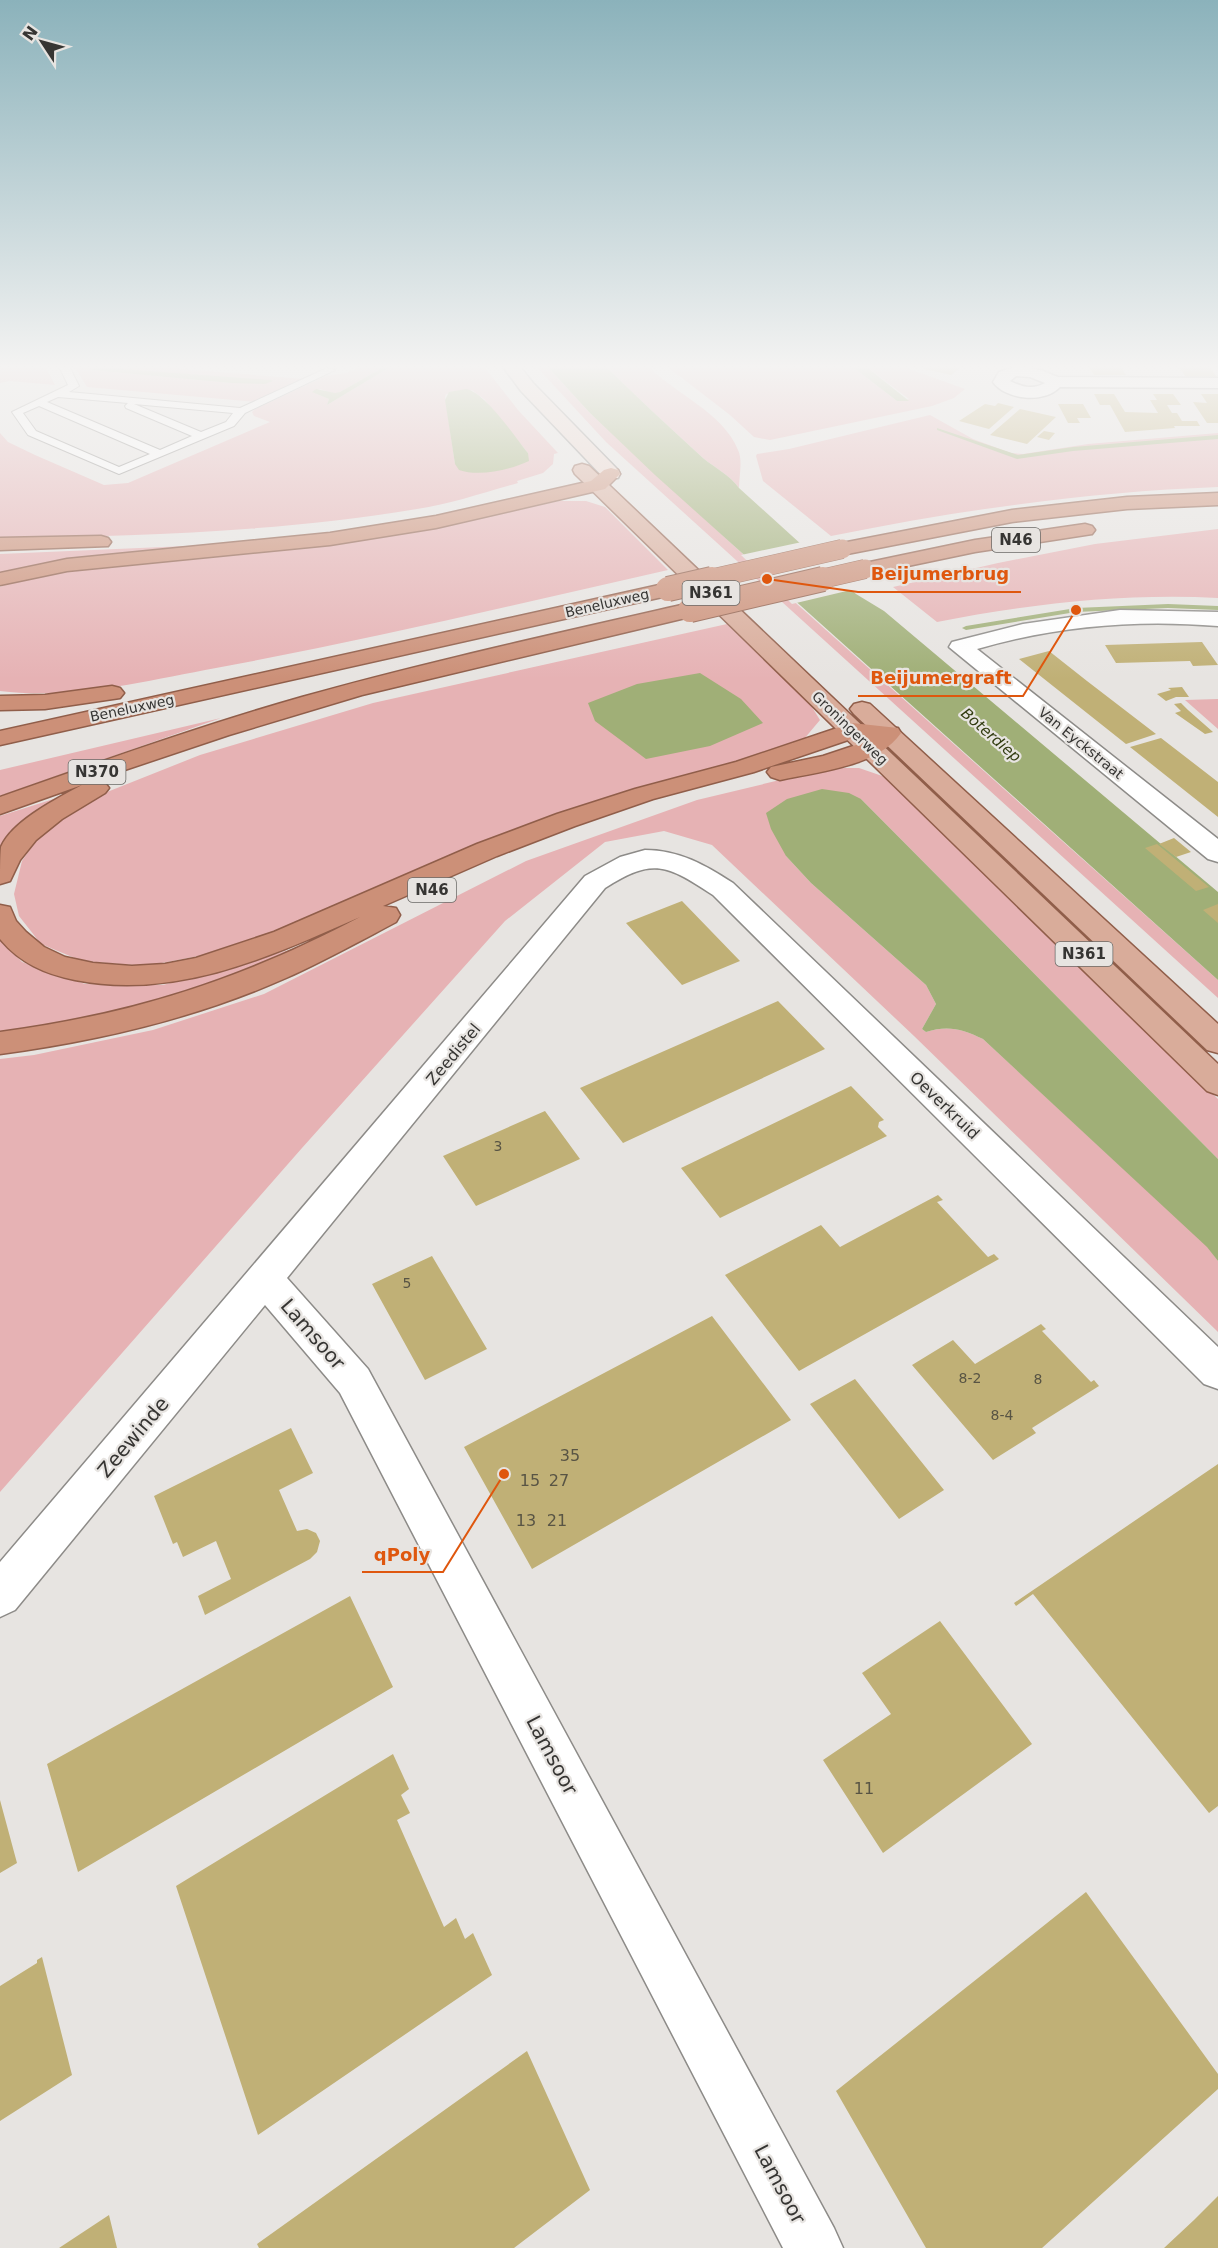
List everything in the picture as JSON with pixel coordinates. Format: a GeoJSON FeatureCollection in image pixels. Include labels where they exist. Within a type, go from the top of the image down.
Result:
{"type":"FeatureCollection","features":[{"type":"Feature","properties":{"kind":"highway"},"geometry":{"type":"LineString","coordinates":[[0,544],[164,540],[273,531],[431,508],[582,470]]}},
{"type":"Feature","properties":{"kind":"highway"},"geometry":{"type":"LineString","coordinates":[[0,579],[67,565],[330,539],[436,522],[605,480]]}},
{"type":"Feature","properties":{"kind":"highway","name":"Beneluxweg"},"geometry":{"type":"LineString","coordinates":[[0,738],[842,549],[1012,516],[1127,503],[1218,499]]}},
{"type":"Feature","properties":{"kind":"highway"},"geometry":{"type":"LineString","coordinates":[[1186,520],[1218,517]]}},
{"type":"Feature","properties":{"kind":"highway","name":"Beneluxweg"},"geometry":{"type":"LineString","coordinates":[[473,660],[865,569],[975,546],[1107,528]]}},
{"type":"Feature","properties":{"kind":"highway","name":"N46"},"geometry":{"type":"LineString","coordinates":[[0,703],[45,702],[349,660]]}},
{"type":"Feature","properties":{"kind":"highway","name":"N46"},"geometry":{"type":"LineString","coordinates":[[0,875],[3,862],[20,841],[42,820],[132,770],[195,739],[352,690],[473,660]]}},
{"type":"Feature","properties":{"kind":"highway","name":"N46"},"geometry":{"type":"LineString","coordinates":[[0,757],[260,697],[473,660]]}},
{"type":"Feature","properties":{"kind":"highway","name":"N46"},"geometry":{"type":"LineString","coordinates":[[0,914],[3,924],[16,939],[34,954],[58,966],[93,973],[132,976],[165,974],[199,967],[284,939],[487,850],[566,820],[644,794],[755,764],[871,737]]}},
{"type":"Feature","properties":{"kind":"highway","name":"N46"},"geometry":{"type":"LineString","coordinates":[[0,1043],[44,1038],[120,1021],[260,978],[323,949],[432,890],[506,857],[566,834],[701,791],[829,762],[871,737]]}},
{"type":"Feature","properties":{"kind":"highway","name":"N370"},"geometry":{"type":"LineString","coordinates":[[0,806],[195,739]]}},
{"type":"Feature","properties":{"kind":"main road","name":"Groningerweg"},"geometry":{"type":"LineString","coordinates":[[598,469],[605,480],[871,737],[1218,1083]]}},
{"type":"Feature","properties":{"kind":"main road","name":"Groningerweg"},"geometry":{"type":"LineString","coordinates":[[582,470],[605,480],[689,546]]}},
{"type":"Feature","properties":{"kind":"main road","name":"Groningerweg"},"geometry":{"type":"LineString","coordinates":[[706,562],[822,671]]}},
{"type":"Feature","properties":{"kind":"main road","name":"Groningerweg"},"geometry":{"type":"LineString","coordinates":[[847,694],[871,737],[1218,1042]]}},
{"type":"Feature","properties":{"kind":"street","name":"Van Eyckstraat"},"geometry":{"type":"LineString","coordinates":[[1215,847],[960,647],[1008,632],[1055,623],[1143,617],[1218,619]]}},
{"type":"Feature","properties":{"kind":"street","name":"Zeedistel"},"geometry":{"type":"LineString","coordinates":[[265,1280],[595,882],[617,866],[659,857]]}},
{"type":"Feature","properties":{"kind":"street","name":"Oeverkruid"},"geometry":{"type":"LineString","coordinates":[[659,857],[693,868],[723,889],[1218,1372]]}},
{"type":"Feature","properties":{"kind":"street","name":"Zeewinde"},"geometry":{"type":"LineString","coordinates":[[0,1595],[265,1280]]}},
{"type":"Feature","properties":{"kind":"street","name":"Lamsoor"},"geometry":{"type":"LineString","coordinates":[[265,1280],[354,1381],[814,2248]]}},
{"type":"Feature","properties":{"kind":"shaded area"},"geometry":{"type":"Polygon","coordinates":[[[0,469],[67,469],[104,485],[128,483],[161,469],[548,469],[543,473],[517,481],[518,483],[455,501],[365,517],[261,528],[157,534],[0,538],[0,469]]]}},
{"type":"Feature","properties":{"kind":"shaded area"},"geometry":{"type":"Polygon","coordinates":[[[636,469],[651,469],[798,605],[1218,980],[1218,998],[636,469]]]}},
{"type":"Feature","properties":{"kind":"shaded area"},"geometry":{"type":"Polygon","coordinates":[[[718,469],[741,469],[739,488],[735,483],[718,469]]]}},
{"type":"Feature","properties":{"kind":"shaded area"},"geometry":{"type":"Polygon","coordinates":[[[760,469],[1218,469],[1218,487],[1121,493],[975,510],[831,536],[763,481],[760,469]]]}},
{"type":"Feature","properties":{"kind":"shaded area"},"geometry":{"type":"Polygon","coordinates":[[[559,501],[586,501],[605,507],[668,570],[386,634],[108,688],[54,693],[0,691],[0,587],[14,581],[79,569],[443,525],[559,501]]]}},
{"type":"Feature","properties":{"kind":"shaded area"},"geometry":{"type":"Polygon","coordinates":[[[1218,529],[1218,598],[1148,597],[1077,601],[937,622],[893,587],[1095,544],[1218,529]]]}},
{"type":"Feature","properties":{"kind":"shaded area"},"geometry":{"type":"Polygon","coordinates":[[[209,545],[60,562],[0,573],[0,554],[209,545]]]}},
{"type":"Feature","properties":{"kind":"shaded area"},"geometry":{"type":"Polygon","coordinates":[[[727,624],[810,704],[820,720],[804,739],[230,950],[146,966],[82,961],[41,944],[19,916],[14,894],[22,861],[43,830],[92,798],[200,755],[373,703],[727,624]]]}},
{"type":"Feature","properties":{"kind":"shaded area"},"geometry":{"type":"Polygon","coordinates":[[[1218,699],[1218,729],[1185,700],[1218,699]]]}},
{"type":"Feature","properties":{"kind":"shaded area"},"geometry":{"type":"Polygon","coordinates":[[[221,718],[0,796],[0,770],[221,718]]]}},
{"type":"Feature","properties":{"kind":"shaded area"},"geometry":{"type":"Polygon","coordinates":[[[830,768],[859,768],[891,779],[1218,1099],[1218,1159],[861,799],[786,856],[811,883],[926,985],[936,1004],[922,1029],[926,1032],[955,1029],[983,1039],[1208,1247],[1218,1261],[1218,1332],[914,1036],[712,845],[664,831],[605,842],[505,921],[0,1492],[0,1059],[34,1055],[153,1030],[264,994],[526,861],[697,800],[830,768]]]}},
{"type":"Feature","properties":{"kind":"shaded area"},"geometry":{"type":"Polygon","coordinates":[[[63,796],[9,836],[0,851],[0,816],[63,796]]]}},
{"type":"Feature","properties":{"kind":"shaded area"},"geometry":{"type":"Polygon","coordinates":[[[0,938],[22,962],[85,984],[163,985],[304,946],[202,988],[92,1018],[0,1032],[0,938]]]}},
{"type":"Feature","properties":{"kind":"water"},"geometry":{"type":"Polygon","coordinates":[[[458,469],[506,469],[476,473],[458,469]]]}},
{"type":"Feature","properties":{"kind":"water","name":"Boterdiep"},"geometry":{"type":"Polygon","coordinates":[[[649,469],[718,469],[856,594],[884,611],[1218,892],[1218,980],[649,469]]]}},
{"type":"Feature","properties":{"kind":"water"},"geometry":{"type":"Polygon","coordinates":[[[700,673],[741,699],[763,723],[710,746],[646,759],[595,721],[588,703],[637,684],[700,673]]]}},
{"type":"Feature","properties":{"kind":"water"},"geometry":{"type":"Polygon","coordinates":[[[822,789],[849,793],[861,799],[1218,1159],[1218,1261],[1207,1247],[983,1039],[955,1029],[926,1032],[922,1029],[936,1004],[926,985],[811,883],[786,856],[771,829],[766,813],[787,799],[822,789]]]}},
{"type":"Feature","properties":{"kind":"pier"},"geometry":{"type":"Polygon","coordinates":[[[802,542],[855,589],[792,604],[741,555],[802,542]]]}},
{"type":"Feature","properties":{"kind":"building"},"geometry":{"type":"Polygon","coordinates":[[[1202,642],[1218,665],[1193,666],[1190,661],[1116,663],[1105,645],[1202,642]]]}},
{"type":"Feature","properties":{"kind":"building"},"geometry":{"type":"Polygon","coordinates":[[[1049,651],[1156,734],[1126,744],[1019,659],[1049,651]]]}},
{"type":"Feature","properties":{"kind":"building"},"geometry":{"type":"Polygon","coordinates":[[[1182,687],[1189,697],[1176,697],[1166,701],[1157,694],[1171,690],[1168,688],[1182,687]]]}},
{"type":"Feature","properties":{"kind":"building"},"geometry":{"type":"Polygon","coordinates":[[[1181,703],[1213,732],[1205,734],[1175,713],[1181,711],[1174,704],[1181,703]]]}},
{"type":"Feature","properties":{"kind":"building"},"geometry":{"type":"Polygon","coordinates":[[[1161,738],[1218,782],[1218,817],[1130,747],[1161,738]]]}},
{"type":"Feature","properties":{"kind":"building"},"geometry":{"type":"Polygon","coordinates":[[[1174,838],[1191,852],[1176,857],[1159,844],[1174,838]]]}},
{"type":"Feature","properties":{"kind":"building"},"geometry":{"type":"Polygon","coordinates":[[[1157,844],[1209,887],[1196,891],[1145,848],[1157,844]]]}},
{"type":"Feature","properties":{"kind":"building"},"geometry":{"type":"Polygon","coordinates":[[[682,901],[740,961],[682,985],[626,923],[682,901]]]}},
{"type":"Feature","properties":{"kind":"building"},"geometry":{"type":"Polygon","coordinates":[[[1218,904],[1218,923],[1203,910],[1218,904]]]}},
{"type":"Feature","properties":{"kind":"building"},"geometry":{"type":"Polygon","coordinates":[[[778,1001],[825,1049],[623,1143],[580,1088],[778,1001]]]}},
{"type":"Feature","properties":{"kind":"building"},"geometry":{"type":"Polygon","coordinates":[[[851,1086],[884,1120],[879,1122],[878,1127],[887,1136],[720,1218],[681,1168],[851,1086]]]}},
{"type":"Feature","properties":{"kind":"building"},"geometry":{"type":"Polygon","coordinates":[[[545,1111],[580,1159],[476,1206],[443,1156],[545,1111]]]}},
{"type":"Feature","properties":{"kind":"building"},"geometry":{"type":"Polygon","coordinates":[[[938,1195],[943,1200],[937,1202],[988,1257],[994,1254],[999,1259],[799,1371],[725,1275],[821,1225],[840,1247],[938,1195]]]}},
{"type":"Feature","properties":{"kind":"building"},"geometry":{"type":"Polygon","coordinates":[[[432,1256],[487,1349],[425,1380],[372,1284],[432,1256]]]}},
{"type":"Feature","properties":{"kind":"building"},"geometry":{"type":"Polygon","coordinates":[[[712,1316],[791,1420],[532,1569],[464,1447],[712,1316]]]}},
{"type":"Feature","properties":{"kind":"building"},"geometry":{"type":"Polygon","coordinates":[[[1041,1324],[1046,1329],[1042,1331],[1091,1382],[1094,1380],[1099,1386],[1032,1428],[1036,1433],[993,1460],[912,1365],[953,1340],[975,1364],[1041,1324]]]}},
{"type":"Feature","properties":{"kind":"building"},"geometry":{"type":"Polygon","coordinates":[[[855,1379],[944,1490],[899,1519],[810,1404],[855,1379]]]}},
{"type":"Feature","properties":{"kind":"building"},"geometry":{"type":"Polygon","coordinates":[[[291,1428],[313,1473],[279,1490],[297,1531],[307,1529],[316,1533],[320,1541],[317,1552],[310,1559],[205,1615],[198,1596],[231,1579],[216,1541],[183,1557],[177,1542],[173,1544],[154,1496],[291,1428]]]}},
{"type":"Feature","properties":{"kind":"building"},"geometry":{"type":"Polygon","coordinates":[[[1218,1464],[1218,1806],[1209,1813],[1033,1594],[1016,1606],[1014,1603],[1218,1464]]]}},
{"type":"Feature","properties":{"kind":"building"},"geometry":{"type":"Polygon","coordinates":[[[350,1596],[393,1687],[78,1872],[47,1764],[350,1596]]]}},
{"type":"Feature","properties":{"kind":"building"},"geometry":{"type":"Polygon","coordinates":[[[940,1621],[1032,1744],[883,1853],[823,1760],[891,1714],[862,1673],[940,1621]]]}},
{"type":"Feature","properties":{"kind":"building"},"geometry":{"type":"Polygon","coordinates":[[[393,1754],[409,1789],[401,1795],[410,1813],[397,1820],[444,1927],[456,1918],[465,1939],[473,1933],[492,1975],[258,2135],[176,1886],[393,1754]]]}},
{"type":"Feature","properties":{"kind":"building"},"geometry":{"type":"Polygon","coordinates":[[[0,1800],[17,1863],[0,1873],[0,1800]]]}},
{"type":"Feature","properties":{"kind":"building"},"geometry":{"type":"Polygon","coordinates":[[[1086,1892],[1218,2074],[1218,2089],[1042,2248],[926,2248],[836,2091],[1086,1892]]]}},
{"type":"Feature","properties":{"kind":"building"},"geometry":{"type":"Polygon","coordinates":[[[42,1957],[72,2075],[0,2121],[0,1986],[37,1963],[37,1960],[42,1957]]]}},
{"type":"Feature","properties":{"kind":"building"},"geometry":{"type":"Polygon","coordinates":[[[527,2051],[590,2190],[514,2248],[259,2248],[257,2244],[527,2051]]]}},
{"type":"Feature","properties":{"kind":"building"},"geometry":{"type":"Polygon","coordinates":[[[1218,2196],[1218,2248],[1164,2248],[1194,2220],[1218,2196]]]}},
{"type":"Feature","properties":{"kind":"building"},"geometry":{"type":"Polygon","coordinates":[[[109,2215],[117,2248],[59,2248],[109,2215]]]}},
{"type":"Feature","properties":{"kind":"waterway"},"geometry":{"type":"LineString","coordinates":[[966,628],[1076,610],[1168,606],[1218,608]]}},
{"type":"Feature","properties":{"kind":"place","name":"Beijumerbrug"},"geometry":{"type":"Point","coordinates":[767,579]}},
{"type":"Feature","properties":{"kind":"place","name":"Beijumergraft"},"geometry":{"type":"Point","coordinates":[1076,610]}},
{"type":"Feature","properties":{"kind":"place","name":"qPoly"},"geometry":{"type":"Point","coordinates":[504,1474]}}]}
